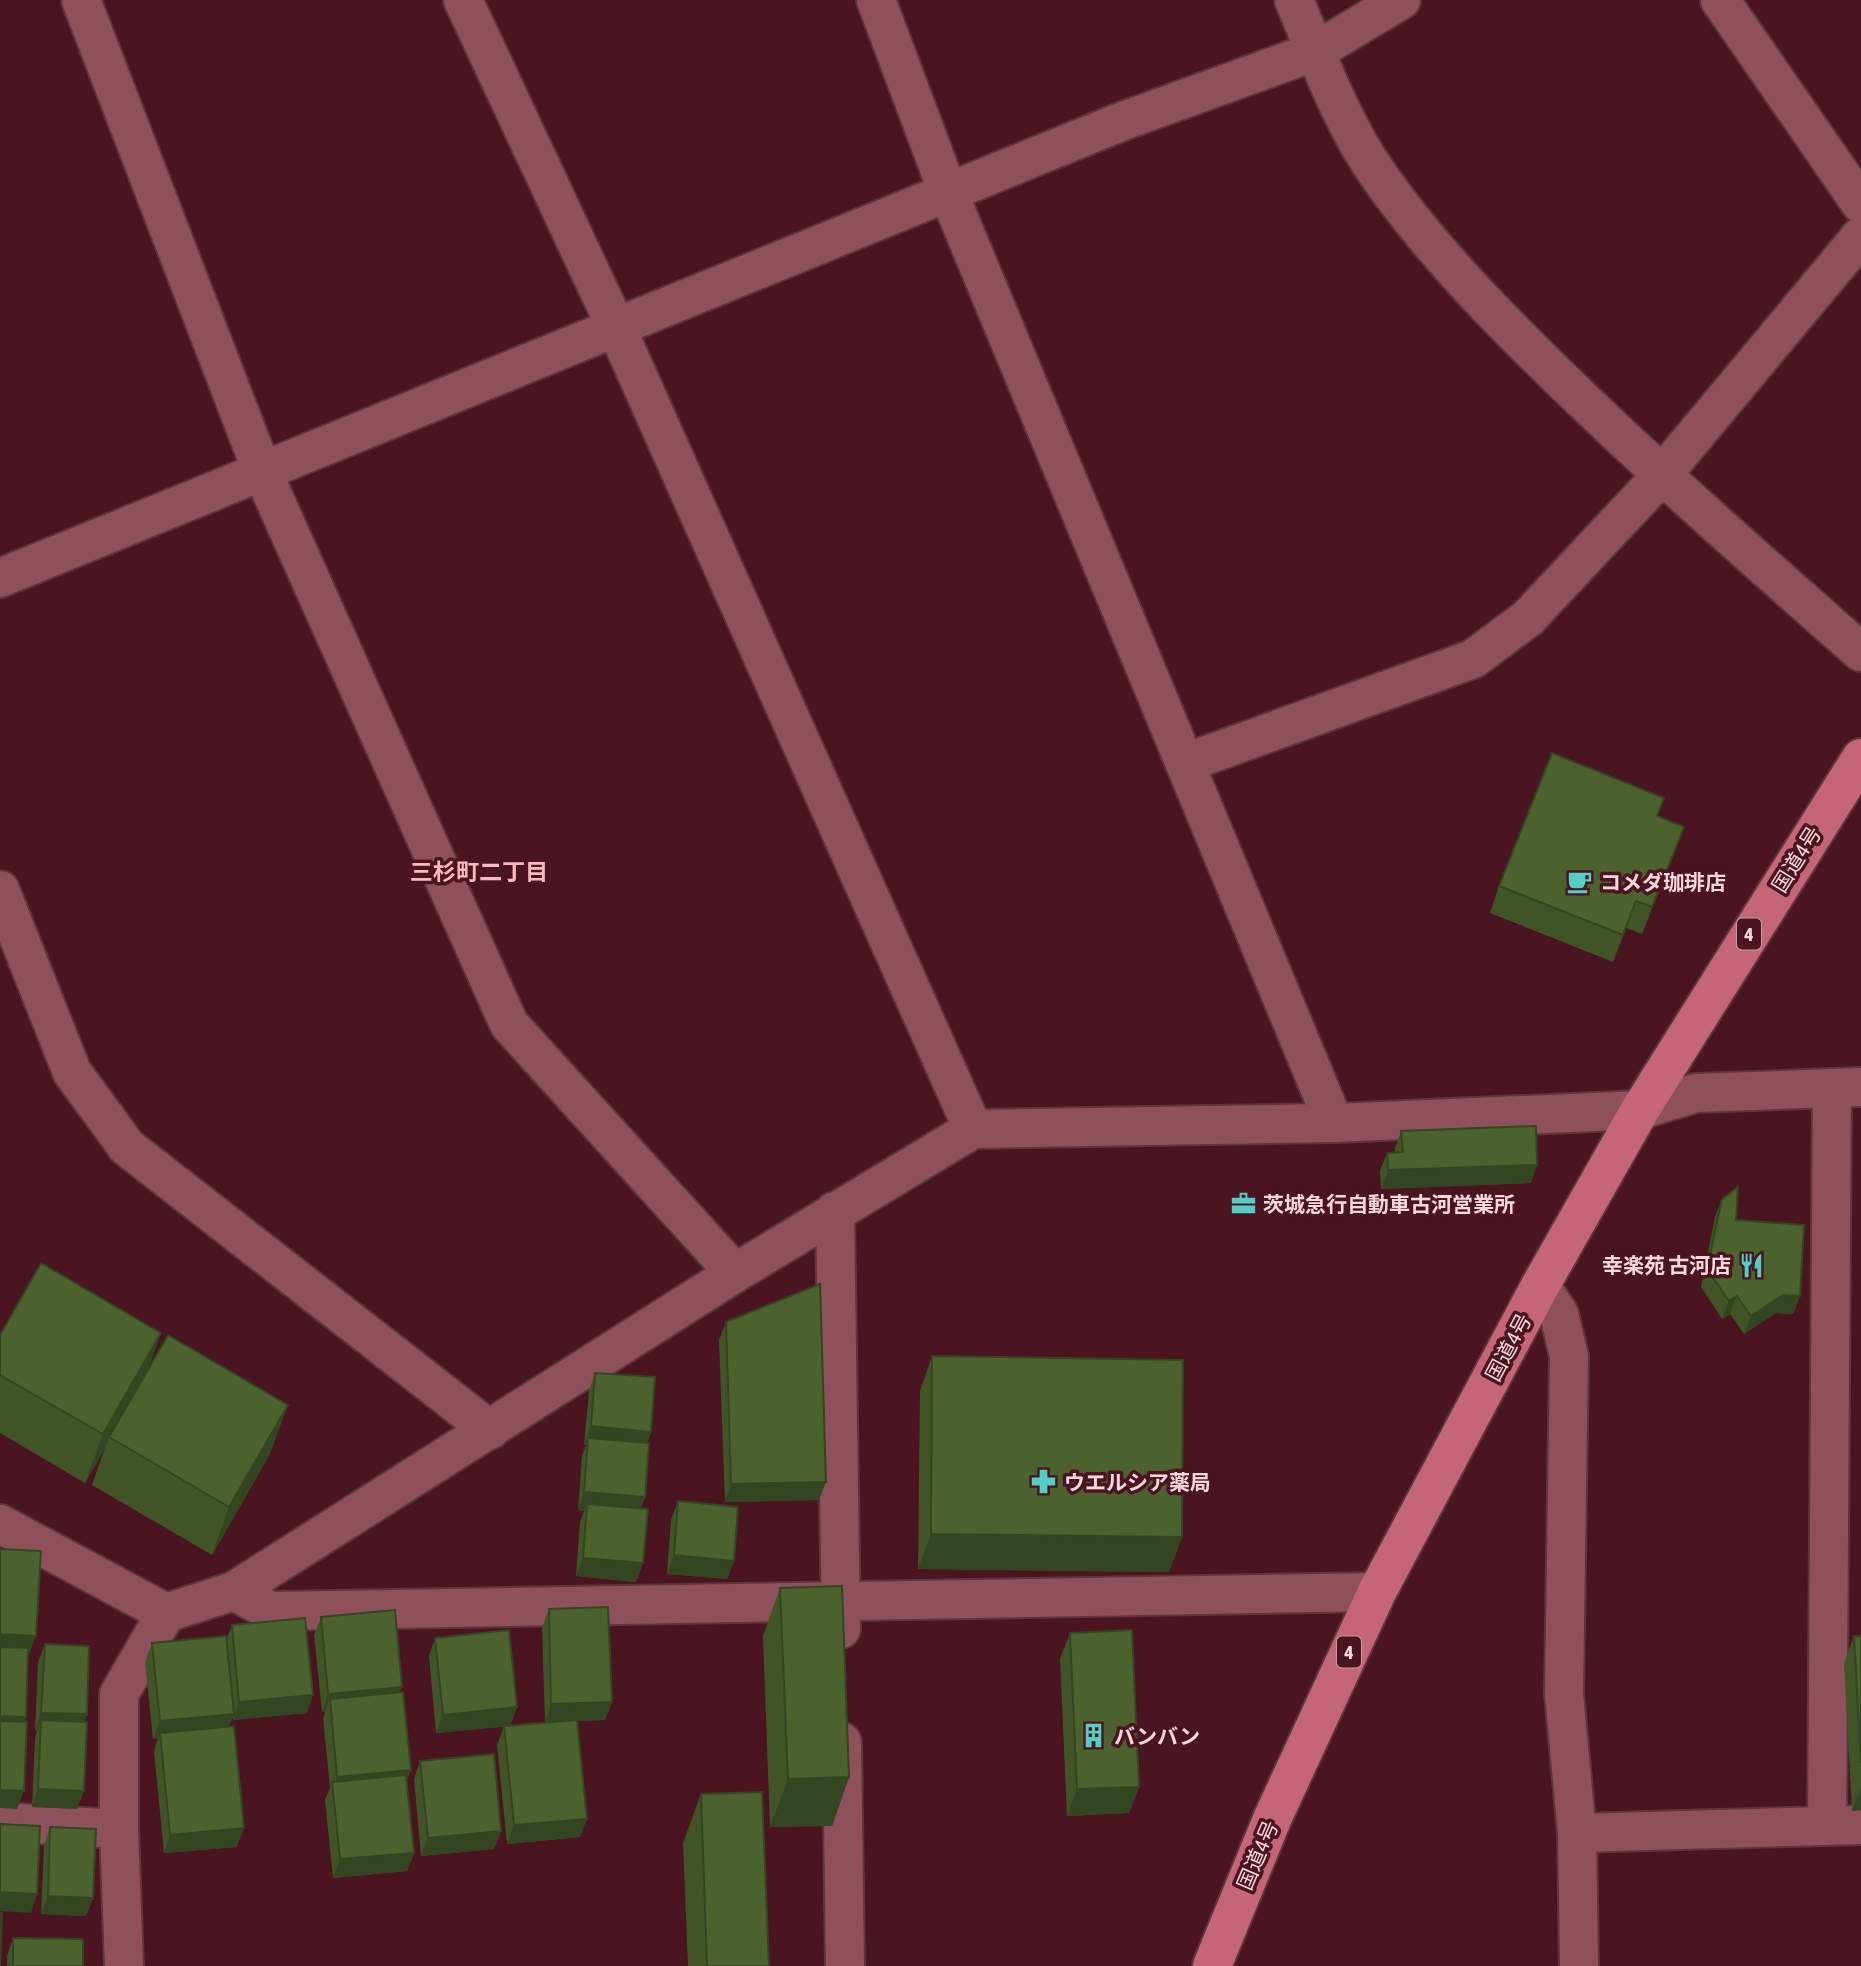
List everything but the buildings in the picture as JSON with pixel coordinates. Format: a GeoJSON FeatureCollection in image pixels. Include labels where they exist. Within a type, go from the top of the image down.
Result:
{"type":"FeatureCollection","features":[{"type":"Feature","properties":{"kind":"highway","name":"国道4号"},"geometry":{"type":"LineString","coordinates":[[1212,1966],[1273,1817],[1377,1592],[1541,1286],[1640,1110],[1861,758]]}},
{"type":"Feature","properties":{"kind":"street"},"geometry":{"type":"LineString","coordinates":[[81,0],[262,471],[509,1024],[735,1273]]}},
{"type":"Feature","properties":{"kind":"street"},"geometry":{"type":"LineString","coordinates":[[463,0],[616,327],[974,1129]]}},
{"type":"Feature","properties":{"kind":"street"},"geometry":{"type":"LineString","coordinates":[[876,0],[948,192],[1334,1123]]}},
{"type":"Feature","properties":{"kind":"street"},"geometry":{"type":"LineString","coordinates":[[1294,0],[1346,118],[1378,175],[1429,240],[1488,308],[1661,476],[1861,652]]}},
{"type":"Feature","properties":{"kind":"street"},"geometry":{"type":"LineString","coordinates":[[0,578],[1123,121],[1316,51],[1401,0]]}},
{"type":"Feature","properties":{"kind":"street"},"geometry":{"type":"LineString","coordinates":[[1720,0],[1861,204]]}},
{"type":"Feature","properties":{"kind":"street"},"geometry":{"type":"LineString","coordinates":[[1185,763],[1473,659],[1528,618],[1661,476],[1861,236]]}},
{"type":"Feature","properties":{"kind":"street"},"geometry":{"type":"LineString","coordinates":[[0,890],[72,1072],[127,1147],[490,1430]]}},
{"type":"Feature","properties":{"kind":"street"},"geometry":{"type":"LineString","coordinates":[[124,1966],[119,1829],[119,1694],[166,1613],[234,1591],[735,1273],[974,1129],[1334,1123],[1640,1110],[1696,1093],[1847,1088],[1844,1825],[1577,1833]]}},
{"type":"Feature","properties":{"kind":"street"},"geometry":{"type":"LineString","coordinates":[[835,1211],[841,1659]]}},
{"type":"Feature","properties":{"kind":"street"},"geometry":{"type":"LineString","coordinates":[[1541,1286],[1559,1314],[1569,1356],[1564,1694],[1577,1833],[1579,1966]]}},
{"type":"Feature","properties":{"kind":"street"},"geometry":{"type":"LineString","coordinates":[[0,1524],[166,1613]]}},
{"type":"Feature","properties":{"kind":"street"},"geometry":{"type":"LineString","coordinates":[[234,1591],[271,1611],[1377,1592]]}},
{"type":"Feature","properties":{"kind":"street"},"geometry":{"type":"LineString","coordinates":[[842,1701],[845,1966]]}},
{"type":"Feature","properties":{"kind":"street"},"geometry":{"type":"LineString","coordinates":[[0,1822],[119,1829]]}},
{"type":"Feature","properties":{"kind":"place","name":"コメダ珈琲店"},"geometry":{"type":"Point","coordinates":[1580,882]}},
{"type":"Feature","properties":{"kind":"place","name":"茨城急行自動車古河営業所"},"geometry":{"type":"Point","coordinates":[1243,1204]}},
{"type":"Feature","properties":{"kind":"place","name":"幸楽苑 古河店"},"geometry":{"type":"Point","coordinates":[1751,1265]}},
{"type":"Feature","properties":{"kind":"place","name":"ウエルシア薬局"},"geometry":{"type":"Point","coordinates":[1044,1482]}},
{"type":"Feature","properties":{"kind":"place","name":"バンバン"},"geometry":{"type":"Point","coordinates":[1094,1736]}},
{"type":"Feature","properties":{"kind":"district","name":"三杉町二丁目"},"geometry":{"type":"Point","coordinates":[479,872]}}]}
